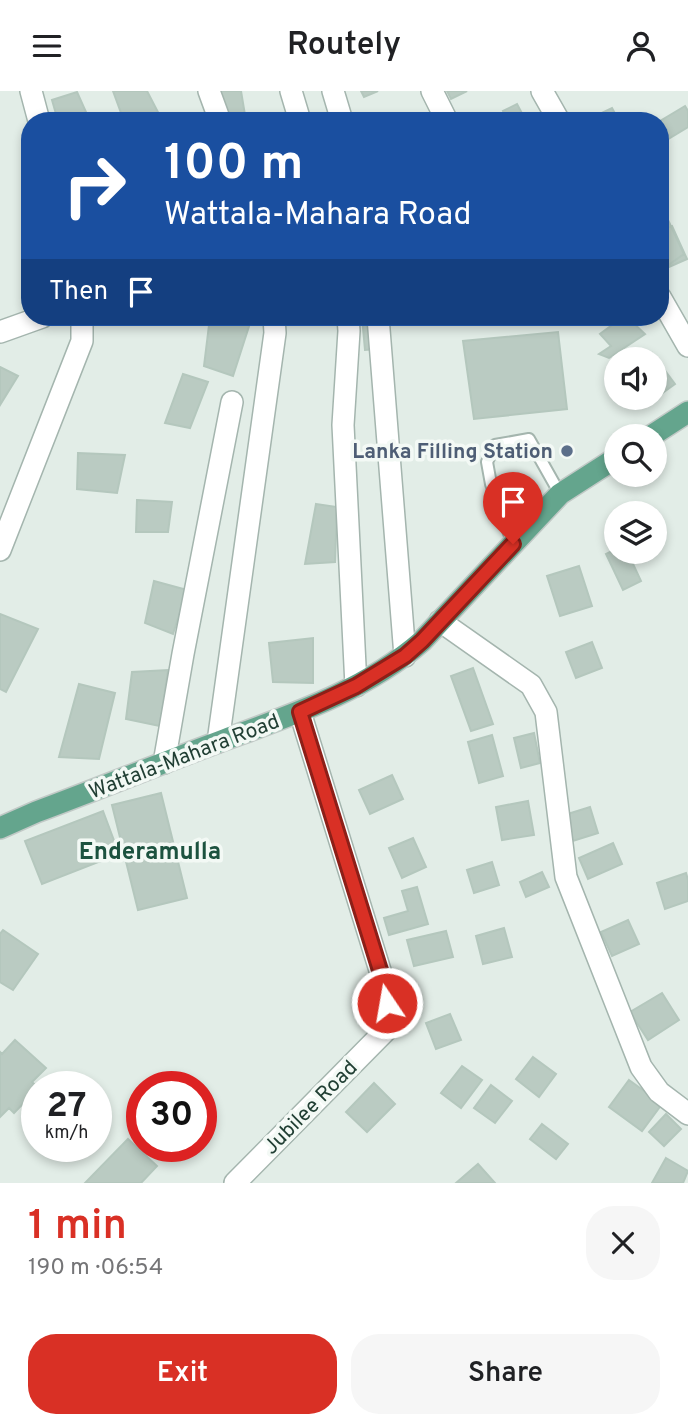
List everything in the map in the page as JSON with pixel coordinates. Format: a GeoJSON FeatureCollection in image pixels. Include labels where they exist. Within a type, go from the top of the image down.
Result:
{"type":"FeatureCollection","features":[{"type":"Feature","properties":{"kind":"main road"},"geometry":{"type":"LineString","coordinates":[[667,425],[688,412]]}},
{"type":"Feature","properties":{"kind":"main road","name":"Wattala-Mahara Road"},"geometry":{"type":"LineString","coordinates":[[0,828],[300,712],[356,686],[405,656],[422,641],[560,494],[604,466]]}},
{"type":"Feature","properties":{"kind":"street"},"geometry":{"type":"LineString","coordinates":[[30,91],[36,112]]}},
{"type":"Feature","properties":{"kind":"street"},"geometry":{"type":"LineString","coordinates":[[209,91],[217,112]]}},
{"type":"Feature","properties":{"kind":"street"},"geometry":{"type":"LineString","coordinates":[[291,91],[297,112]]}},
{"type":"Feature","properties":{"kind":"street"},"geometry":{"type":"LineString","coordinates":[[332,91],[339,112]]}},
{"type":"Feature","properties":{"kind":"street"},"geometry":{"type":"LineString","coordinates":[[432,91],[442,112]]}},
{"type":"Feature","properties":{"kind":"street"},"geometry":{"type":"LineString","coordinates":[[542,91],[554,112]]}},
{"type":"Feature","properties":{"kind":"street"},"geometry":{"type":"LineString","coordinates":[[669,313],[688,347]]}},
{"type":"Feature","properties":{"kind":"street"},"geometry":{"type":"LineString","coordinates":[[0,332],[21,324]]}},
{"type":"Feature","properties":{"kind":"street"},"geometry":{"type":"LineString","coordinates":[[0,549],[82,341],[82,326]]}},
{"type":"Feature","properties":{"kind":"street"},"geometry":{"type":"LineString","coordinates":[[218,742],[275,326]]}},
{"type":"Feature","properties":{"kind":"street"},"geometry":{"type":"LineString","coordinates":[[349,326],[343,425],[356,686]]}},
{"type":"Feature","properties":{"kind":"street"},"geometry":{"type":"LineString","coordinates":[[379,326],[405,656]]}},
{"type":"Feature","properties":{"kind":"street"},"geometry":{"type":"LineString","coordinates":[[164,763],[232,402]]}},
{"type":"Feature","properties":{"kind":"street"},"geometry":{"type":"LineString","coordinates":[[440,621],[531,685],[546,712],[566,877],[641,1067],[659,1092],[688,1114]]}},
{"type":"Feature","properties":{"kind":"street","name":"Jubilee Road"},"geometry":{"type":"LineString","coordinates":[[235,1183],[391,1025],[383,980],[300,712]]}},
{"type":"Feature","properties":{"kind":"lane"},"geometry":{"type":"LineString","coordinates":[[513,544],[491,484],[487,462],[495,445],[529,439],[560,494]]}},
{"type":"Feature","properties":{"kind":"building"},"geometry":{"type":"Polygon","coordinates":[[[113,91],[147,91],[158,112],[121,112],[113,91]]]}},
{"type":"Feature","properties":{"kind":"building"},"geometry":{"type":"Polygon","coordinates":[[[219,91],[241,91],[244,112],[225,112],[219,91]]]}},
{"type":"Feature","properties":{"kind":"building"},"geometry":{"type":"Polygon","coordinates":[[[361,91],[378,91],[364,97],[361,91]]]}},
{"type":"Feature","properties":{"kind":"building"},"geometry":{"type":"Polygon","coordinates":[[[447,91],[467,91],[451,99],[447,91]]]}},
{"type":"Feature","properties":{"kind":"building"},"geometry":{"type":"Polygon","coordinates":[[[77,92],[86,112],[55,112],[52,100],[77,92]]]}},
{"type":"Feature","properties":{"kind":"building"},"geometry":{"type":"Polygon","coordinates":[[[517,104],[521,112],[504,112],[517,104]]]}},
{"type":"Feature","properties":{"kind":"building"},"geometry":{"type":"Polygon","coordinates":[[[685,106],[688,111],[688,127],[669,139],[669,116],[685,106]]]}},
{"type":"Feature","properties":{"kind":"building"},"geometry":{"type":"Polygon","coordinates":[[[669,222],[684,254],[669,265],[669,222]]]}},
{"type":"Feature","properties":{"kind":"building"},"geometry":{"type":"Polygon","coordinates":[[[672,226],[687,259],[669,267],[669,227],[672,226]]]}},
{"type":"Feature","properties":{"kind":"building"},"geometry":{"type":"Polygon","coordinates":[[[209,326],[249,326],[233,376],[204,366],[209,326]]]}},
{"type":"Feature","properties":{"kind":"building"},"geometry":{"type":"Polygon","coordinates":[[[363,326],[388,326],[390,348],[365,350],[363,326]]]}},
{"type":"Feature","properties":{"kind":"building"},"geometry":{"type":"Polygon","coordinates":[[[611,326],[637,326],[645,334],[626,347],[611,346],[600,334],[611,326]]]}},
{"type":"Feature","properties":{"kind":"building"},"geometry":{"type":"Polygon","coordinates":[[[558,332],[567,409],[474,419],[463,341],[558,332]]]}},
{"type":"Feature","properties":{"kind":"building"},"geometry":{"type":"Polygon","coordinates":[[[0,367],[18,376],[0,405],[0,367]]]}},
{"type":"Feature","properties":{"kind":"building"},"geometry":{"type":"Polygon","coordinates":[[[667,373],[675,384],[667,390],[667,373]]]}},
{"type":"Feature","properties":{"kind":"building"},"geometry":{"type":"Polygon","coordinates":[[[183,374],[208,382],[190,428],[165,423],[183,374]]]}},
{"type":"Feature","properties":{"kind":"building"},"geometry":{"type":"Polygon","coordinates":[[[78,453],[125,455],[117,493],[77,489],[78,453]]]}},
{"type":"Feature","properties":{"kind":"building"},"geometry":{"type":"Polygon","coordinates":[[[137,500],[172,502],[168,532],[136,532],[137,500]]]}},
{"type":"Feature","properties":{"kind":"building"},"geometry":{"type":"Polygon","coordinates":[[[316,504],[337,507],[335,562],[305,564],[316,504]]]}},
{"type":"Feature","properties":{"kind":"building"},"geometry":{"type":"Polygon","coordinates":[[[611,564],[633,564],[641,581],[623,590],[611,564]]]}},
{"type":"Feature","properties":{"kind":"building"},"geometry":{"type":"Polygon","coordinates":[[[579,566],[592,606],[560,616],[547,576],[579,566]]]}},
{"type":"Feature","properties":{"kind":"building"},"geometry":{"type":"Polygon","coordinates":[[[154,581],[187,590],[173,634],[145,623],[154,581]]]}},
{"type":"Feature","properties":{"kind":"building"},"geometry":{"type":"Polygon","coordinates":[[[0,614],[38,629],[6,692],[0,689],[0,614]]]}},
{"type":"Feature","properties":{"kind":"building"},"geometry":{"type":"Polygon","coordinates":[[[313,638],[313,683],[273,682],[269,643],[313,638]]]}},
{"type":"Feature","properties":{"kind":"building"},"geometry":{"type":"Polygon","coordinates":[[[592,642],[602,668],[576,678],[566,652],[592,642]]]}},
{"type":"Feature","properties":{"kind":"building"},"geometry":{"type":"Polygon","coordinates":[[[473,668],[493,724],[471,731],[451,676],[473,668]]]}},
{"type":"Feature","properties":{"kind":"building"},"geometry":{"type":"Polygon","coordinates":[[[168,670],[160,726],[126,719],[132,672],[168,670]]]}},
{"type":"Feature","properties":{"kind":"building"},"geometry":{"type":"Polygon","coordinates":[[[79,684],[115,693],[99,759],[59,757],[79,684]]]}},
{"type":"Feature","properties":{"kind":"building"},"geometry":{"type":"Polygon","coordinates":[[[534,733],[540,763],[521,768],[514,738],[534,733]]]}},
{"type":"Feature","properties":{"kind":"building"},"geometry":{"type":"Polygon","coordinates":[[[492,735],[503,776],[479,783],[468,742],[492,735]]]}},
{"type":"Feature","properties":{"kind":"building"},"geometry":{"type":"Polygon","coordinates":[[[392,775],[403,799],[370,814],[359,790],[392,775]]]}},
{"type":"Feature","properties":{"kind":"building"},"geometry":{"type":"Polygon","coordinates":[[[161,793],[187,898],[138,910],[112,805],[161,793]]]}},
{"type":"Feature","properties":{"kind":"building"},"geometry":{"type":"Polygon","coordinates":[[[528,801],[534,835],[502,840],[496,807],[528,801]]]}},
{"type":"Feature","properties":{"kind":"building"},"geometry":{"type":"Polygon","coordinates":[[[590,807],[598,833],[563,844],[555,818],[590,807]]]}},
{"type":"Feature","properties":{"kind":"building"},"geometry":{"type":"Polygon","coordinates":[[[103,811],[119,854],[42,884],[25,841],[103,811]]]}},
{"type":"Feature","properties":{"kind":"building"},"geometry":{"type":"Polygon","coordinates":[[[413,838],[426,867],[402,878],[389,848],[413,838]]]}},
{"type":"Feature","properties":{"kind":"building"},"geometry":{"type":"Polygon","coordinates":[[[613,843],[622,864],[588,879],[579,858],[613,843]]]}},
{"type":"Feature","properties":{"kind":"building"},"geometry":{"type":"Polygon","coordinates":[[[492,862],[499,885],[474,893],[467,870],[492,862]]]}},
{"type":"Feature","properties":{"kind":"building"},"geometry":{"type":"Polygon","coordinates":[[[542,872],[549,887],[526,897],[520,882],[542,872]]]}},
{"type":"Feature","properties":{"kind":"building"},"geometry":{"type":"Polygon","coordinates":[[[686,873],[688,901],[665,909],[657,883],[686,873]]]}},
{"type":"Feature","properties":{"kind":"building"},"geometry":{"type":"Polygon","coordinates":[[[417,887],[428,924],[389,935],[384,918],[408,911],[402,891],[417,887]]]}},
{"type":"Feature","properties":{"kind":"building"},"geometry":{"type":"Polygon","coordinates":[[[628,920],[639,944],[612,956],[601,932],[628,920]]]}},
{"type":"Feature","properties":{"kind":"building"},"geometry":{"type":"Polygon","coordinates":[[[504,928],[512,957],[483,964],[476,936],[504,928]]]}},
{"type":"Feature","properties":{"kind":"building"},"geometry":{"type":"Polygon","coordinates":[[[3,930],[38,954],[13,990],[0,982],[0,934],[3,930]]]}},
{"type":"Feature","properties":{"kind":"building"},"geometry":{"type":"Polygon","coordinates":[[[446,931],[453,957],[414,966],[407,940],[446,931]]]}},
{"type":"Feature","properties":{"kind":"building"},"geometry":{"type":"Polygon","coordinates":[[[662,993],[679,1020],[648,1040],[630,1012],[662,993]]]}},
{"type":"Feature","properties":{"kind":"building"},"geometry":{"type":"Polygon","coordinates":[[[450,1014],[461,1040],[436,1049],[426,1023],[450,1014]]]}},
{"type":"Feature","properties":{"kind":"building"},"geometry":{"type":"Polygon","coordinates":[[[15,1040],[46,1068],[43,1071],[21,1071],[21,1106],[14,1113],[9,1108],[0,1117],[0,1052],[2,1054],[15,1040]]]}},
{"type":"Feature","properties":{"kind":"building"},"geometry":{"type":"Polygon","coordinates":[[[533,1057],[556,1074],[539,1097],[516,1079],[533,1057]]]}},
{"type":"Feature","properties":{"kind":"building"},"geometry":{"type":"Polygon","coordinates":[[[462,1066],[482,1080],[461,1108],[441,1093],[462,1066]]]}},
{"type":"Feature","properties":{"kind":"building"},"geometry":{"type":"Polygon","coordinates":[[[629,1080],[662,1104],[642,1131],[609,1107],[629,1080]]]}},
{"type":"Feature","properties":{"kind":"building"},"geometry":{"type":"Polygon","coordinates":[[[374,1083],[395,1104],[367,1132],[346,1112],[374,1083]]]}},
{"type":"Feature","properties":{"kind":"building"},"geometry":{"type":"Polygon","coordinates":[[[491,1085],[512,1101],[495,1123],[474,1108],[491,1085]]]}},
{"type":"Feature","properties":{"kind":"building"},"geometry":{"type":"Polygon","coordinates":[[[666,1114],[681,1129],[664,1146],[649,1132],[666,1114]]]}},
{"type":"Feature","properties":{"kind":"building"},"geometry":{"type":"Polygon","coordinates":[[[542,1124],[568,1144],[556,1159],[530,1139],[542,1124]]]}},
{"type":"Feature","properties":{"kind":"building"},"geometry":{"type":"Polygon","coordinates":[[[126,1141],[126,1162],[153,1162],[157,1166],[141,1183],[85,1183],[106,1162],[112,1162],[112,1155],[126,1141]]]}},
{"type":"Feature","properties":{"kind":"building"},"geometry":{"type":"Polygon","coordinates":[[[666,1158],[688,1171],[683,1183],[652,1183],[666,1158]]]}},
{"type":"Feature","properties":{"kind":"building"},"geometry":{"type":"Polygon","coordinates":[[[478,1164],[495,1183],[456,1183],[478,1164]]]}},
{"type":"Feature","properties":{"kind":"place","name":"Lanka Filling Station"},"geometry":{"type":"Point","coordinates":[567,451]}},
{"type":"Feature","properties":{"kind":"district","name":"Enderamulla"},"geometry":{"type":"Point","coordinates":[150,851]}},
{"type":"Feature","properties":{"kind":"route"},"geometry":{"type":"LineString","coordinates":[[387,1003],[383,980],[300,712],[356,686],[405,656],[513,544]]}}]}
